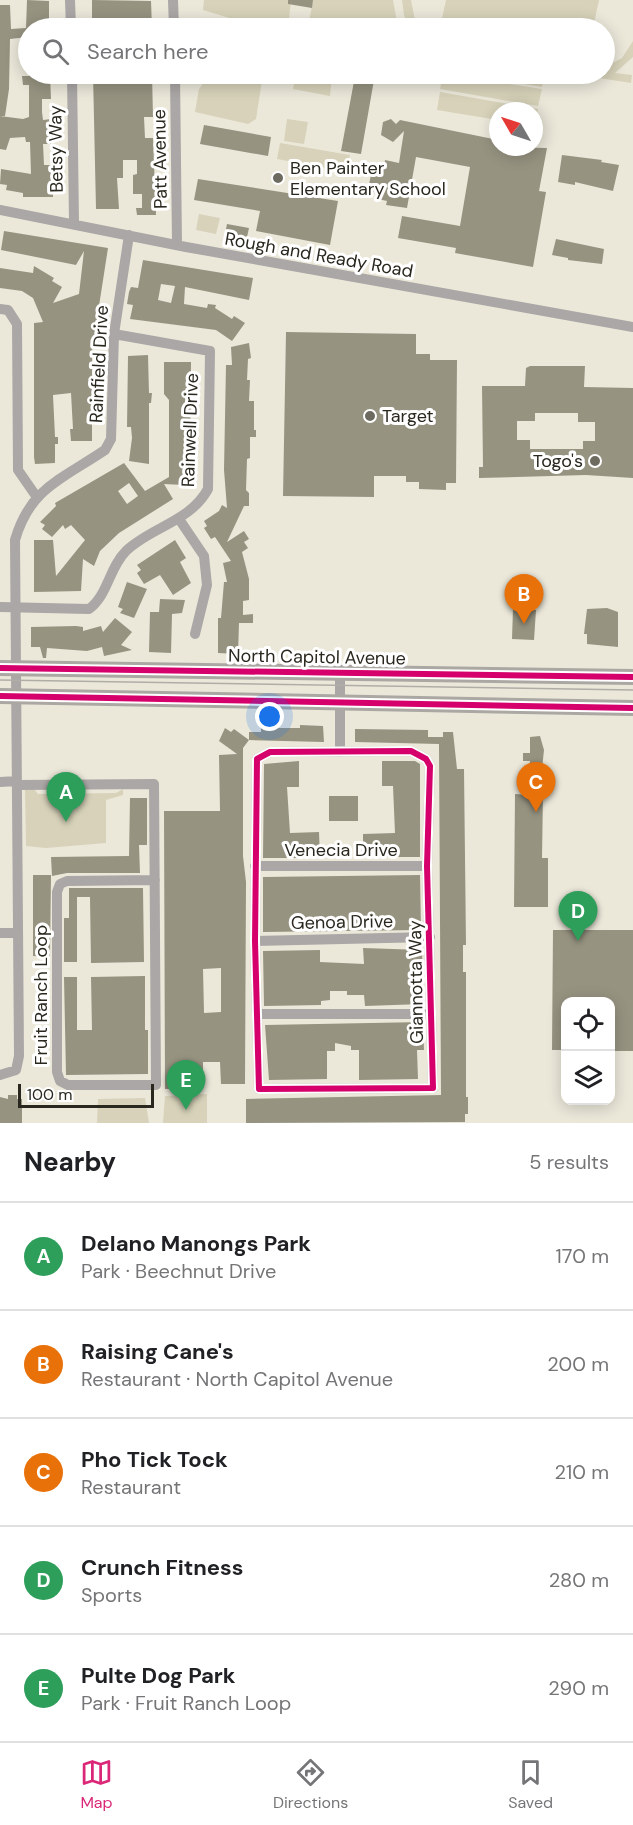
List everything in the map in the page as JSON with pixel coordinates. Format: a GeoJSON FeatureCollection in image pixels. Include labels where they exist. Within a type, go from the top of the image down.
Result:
{"type":"FeatureCollection","features":[{"type":"Feature","properties":{"kind":"main road","name":"North Capitol Avenue"},"geometry":{"type":"LineString","coordinates":[[8,668],[633,677]]}},
{"type":"Feature","properties":{"kind":"main road"},"geometry":{"type":"LineString","coordinates":[[8,696],[633,708]]}},
{"type":"Feature","properties":{"kind":"street"},"geometry":{"type":"LineString","coordinates":[[70,0],[71,18]]}},
{"type":"Feature","properties":{"kind":"street"},"geometry":{"type":"LineString","coordinates":[[173,0],[174,18]]}},
{"type":"Feature","properties":{"kind":"street","name":"Betsy Way"},"geometry":{"type":"LineString","coordinates":[[72,84],[74,223]]}},
{"type":"Feature","properties":{"kind":"street","name":"Patt Avenue"},"geometry":{"type":"LineString","coordinates":[[175,84],[177,245]]}},
{"type":"Feature","properties":{"kind":"street","name":"Rough and Ready Road"},"geometry":{"type":"LineString","coordinates":[[0,210],[177,245],[633,327]]}},
{"type":"Feature","properties":{"kind":"street","name":"Rainfield Drive"},"geometry":{"type":"LineString","coordinates":[[0,1075],[16,1070],[19,1056],[17,783],[8,696],[8,668],[16,608],[15,540],[22,516],[36,496],[105,450],[111,439],[114,334],[129,235]]}},
{"type":"Feature","properties":{"kind":"street"},"geometry":{"type":"LineString","coordinates":[[0,309],[8,310],[17,324],[18,470],[36,496]]}},
{"type":"Feature","properties":{"kind":"street","name":"Rainwell Drive"},"geometry":{"type":"LineString","coordinates":[[0,607],[89,609],[99,602],[116,562],[129,549],[178,519],[202,499],[208,489],[210,351],[114,334]]}},
{"type":"Feature","properties":{"kind":"street"},"geometry":{"type":"LineString","coordinates":[[178,519],[204,556],[207,585],[195,634]]}},
{"type":"Feature","properties":{"kind":"street"},"geometry":{"type":"LineString","coordinates":[[340,672],[340,752]]}},
{"type":"Feature","properties":{"kind":"street","name":"Giannotta Way"},"geometry":{"type":"LineString","coordinates":[[411,751],[426,759],[430,766],[427,866],[433,1088],[259,1089],[255,866],[257,759],[270,752],[411,751]]}},
{"type":"Feature","properties":{"kind":"street"},"geometry":{"type":"LineString","coordinates":[[0,782],[154,784],[155,880]]}},
{"type":"Feature","properties":{"kind":"street","name":"Venecia Drive"},"geometry":{"type":"LineString","coordinates":[[255,866],[427,866]]}},
{"type":"Feature","properties":{"kind":"street","name":"Fruit Ranch Loop"},"geometry":{"type":"LineString","coordinates":[[155,880],[156,1085],[68,1085],[60,1081],[57,1072],[57,892],[60,884],[67,881],[155,880]]}},
{"type":"Feature","properties":{"kind":"street"},"geometry":{"type":"LineString","coordinates":[[0,933],[18,933]]}},
{"type":"Feature","properties":{"kind":"street","name":"Genoa Drive"},"geometry":{"type":"LineString","coordinates":[[255,941],[430,937]]}},
{"type":"Feature","properties":{"kind":"street"},"geometry":{"type":"LineString","coordinates":[[257,1014],[431,1014]]}},
{"type":"Feature","properties":{"kind":"shaded area"},"geometry":{"type":"Polygon","coordinates":[[[204,0],[291,0],[289,18],[230,18],[203,10],[204,0]]]}},
{"type":"Feature","properties":{"kind":"shaded area"},"geometry":{"type":"Polygon","coordinates":[[[313,0],[393,0],[396,18],[310,18],[313,0]]]}},
{"type":"Feature","properties":{"kind":"shaded area"},"geometry":{"type":"Polygon","coordinates":[[[402,0],[411,0],[415,18],[405,18],[402,0]]]}},
{"type":"Feature","properties":{"kind":"shaded area"},"geometry":{"type":"Polygon","coordinates":[[[446,0],[599,0],[595,18],[442,18],[446,0]]]}},
{"type":"Feature","properties":{"kind":"shaded area"},"geometry":{"type":"Polygon","coordinates":[[[633,41],[633,57],[615,73],[615,62],[622,58],[633,41]]]}},
{"type":"Feature","properties":{"kind":"shaded area"},"geometry":{"type":"Polygon","coordinates":[[[615,73],[632,75],[631,83],[615,80],[615,73]]]}},
{"type":"Feature","properties":{"kind":"shaded area"},"geometry":{"type":"Polygon","coordinates":[[[203,84],[261,84],[256,119],[248,124],[195,112],[199,89],[203,84]]]}},
{"type":"Feature","properties":{"kind":"shaded area"},"geometry":{"type":"Polygon","coordinates":[[[294,84],[331,84],[330,96],[293,89],[294,84]]]}},
{"type":"Feature","properties":{"kind":"shaded area"},"geometry":{"type":"Polygon","coordinates":[[[441,84],[509,84],[542,89],[539,102],[515,102],[440,89],[441,84]]]}},
{"type":"Feature","properties":{"kind":"shaded area"},"geometry":{"type":"Polygon","coordinates":[[[524,84],[542,84],[542,87],[524,84]]]}},
{"type":"Feature","properties":{"kind":"shaded area"},"geometry":{"type":"Polygon","coordinates":[[[440,92],[498,102],[489,102],[489,119],[437,110],[440,92]]]}},
{"type":"Feature","properties":{"kind":"shaded area"},"geometry":{"type":"Polygon","coordinates":[[[287,119],[308,122],[304,144],[284,141],[287,119]]]}},
{"type":"Feature","properties":{"kind":"shaded area"},"geometry":{"type":"Polygon","coordinates":[[[280,143],[350,155],[347,172],[277,159],[280,143]]]}},
{"type":"Feature","properties":{"kind":"shaded area"},"geometry":{"type":"Polygon","coordinates":[[[199,214],[220,218],[216,234],[196,230],[199,214]]]}},
{"type":"Feature","properties":{"kind":"shaded area"},"geometry":{"type":"Polygon","coordinates":[[[25,789],[34,789],[38,794],[116,793],[123,789],[123,795],[106,800],[106,843],[46,848],[26,846],[25,789]]]}},
{"type":"Feature","properties":{"kind":"shaded area"},"geometry":{"type":"Polygon","coordinates":[[[207,1094],[207,1123],[163,1123],[165,1096],[207,1094]]]}},
{"type":"Feature","properties":{"kind":"shaded area"},"geometry":{"type":"Polygon","coordinates":[[[145,1098],[149,1123],[97,1123],[98,1099],[145,1098]]]}},
{"type":"Feature","properties":{"kind":"building"},"geometry":{"type":"Polygon","coordinates":[[[27,0],[49,1],[49,18],[26,18],[27,0]]]}},
{"type":"Feature","properties":{"kind":"building"},"geometry":{"type":"Polygon","coordinates":[[[92,0],[151,1],[152,18],[92,18],[92,0]]]}},
{"type":"Feature","properties":{"kind":"building"},"geometry":{"type":"Polygon","coordinates":[[[288,0],[313,0],[312,8],[288,4],[288,0]]]}},
{"type":"Feature","properties":{"kind":"building"},"geometry":{"type":"Polygon","coordinates":[[[0,5],[10,5],[11,29],[18,29],[18,38],[10,39],[9,89],[5,116],[0,116],[0,5]]]}},
{"type":"Feature","properties":{"kind":"building"},"geometry":{"type":"Polygon","coordinates":[[[50,84],[51,99],[42,99],[42,112],[43,120],[51,119],[51,144],[43,144],[44,165],[52,165],[53,197],[23,197],[23,193],[6,190],[7,185],[0,184],[1,169],[31,174],[30,142],[26,142],[25,137],[10,138],[6,150],[0,149],[0,116],[23,119],[29,117],[29,85],[23,85],[50,84]]]}},
{"type":"Feature","properties":{"kind":"building"},"geometry":{"type":"Polygon","coordinates":[[[93,84],[152,84],[153,117],[144,117],[145,138],[153,138],[156,215],[137,215],[136,208],[142,208],[142,194],[133,194],[133,175],[137,174],[137,160],[123,160],[123,178],[117,178],[119,209],[96,209],[93,84]]]}},
{"type":"Feature","properties":{"kind":"building"},"geometry":{"type":"Polygon","coordinates":[[[354,84],[373,84],[361,154],[341,151],[354,84]]]}},
{"type":"Feature","properties":{"kind":"building"},"geometry":{"type":"Polygon","coordinates":[[[391,119],[396,124],[400,120],[489,138],[489,156],[543,156],[543,148],[547,148],[539,191],[546,192],[533,267],[455,253],[456,248],[398,238],[402,216],[460,226],[470,167],[416,157],[407,208],[386,205],[387,201],[378,199],[379,194],[368,190],[372,169],[384,169],[385,160],[399,163],[404,131],[393,142],[381,135],[383,122],[391,119]]]}},
{"type":"Feature","properties":{"kind":"building"},"geometry":{"type":"Polygon","coordinates":[[[204,125],[271,137],[268,156],[200,144],[204,125]]]}},
{"type":"Feature","properties":{"kind":"building"},"geometry":{"type":"Polygon","coordinates":[[[562,155],[602,160],[601,162],[619,165],[613,191],[575,182],[575,185],[558,182],[562,155]]]}},
{"type":"Feature","properties":{"kind":"building"},"geometry":{"type":"Polygon","coordinates":[[[198,179],[338,201],[330,245],[256,231],[260,211],[194,200],[198,179]]]}},
{"type":"Feature","properties":{"kind":"building"},"geometry":{"type":"Polygon","coordinates":[[[227,224],[249,228],[247,237],[225,234],[227,224]]]}},
{"type":"Feature","properties":{"kind":"building"},"geometry":{"type":"Polygon","coordinates":[[[4,231],[108,248],[92,351],[92,441],[71,441],[70,429],[73,429],[71,393],[53,395],[55,437],[58,437],[58,444],[55,444],[55,463],[35,464],[34,457],[34,323],[43,322],[33,298],[22,291],[0,288],[0,268],[33,273],[34,266],[54,278],[52,281],[62,287],[53,303],[79,294],[84,251],[76,265],[1,250],[4,231]]]}},
{"type":"Feature","properties":{"kind":"building"},"geometry":{"type":"Polygon","coordinates":[[[556,239],[604,249],[602,264],[568,260],[568,258],[552,255],[556,239]]]}},
{"type":"Feature","properties":{"kind":"building"},"geometry":{"type":"Polygon","coordinates":[[[143,260],[253,278],[249,300],[185,287],[184,304],[207,308],[208,304],[216,305],[215,308],[232,319],[234,316],[245,323],[232,341],[216,330],[130,319],[133,305],[127,304],[129,292],[131,287],[138,288],[143,260]],[[161,284],[158,300],[171,303],[175,286],[161,284]]]}},
{"type":"Feature","properties":{"kind":"building","name":"Target"},"geometry":{"type":"Polygon","coordinates":[[[286,332],[416,334],[416,354],[430,354],[430,360],[457,360],[456,483],[446,483],[446,490],[419,489],[419,482],[406,482],[406,476],[374,476],[374,497],[283,496],[286,332]]]}},
{"type":"Feature","properties":{"kind":"building"},"geometry":{"type":"Polygon","coordinates":[[[249,343],[251,358],[248,359],[247,380],[250,380],[249,401],[254,401],[256,437],[250,437],[250,458],[247,459],[246,490],[249,493],[249,506],[244,506],[227,542],[244,531],[249,539],[244,542],[248,548],[242,552],[249,579],[249,600],[243,601],[243,615],[253,614],[253,623],[239,623],[238,654],[218,653],[218,618],[221,618],[224,582],[227,582],[223,563],[231,561],[215,537],[211,539],[204,528],[207,526],[204,521],[219,511],[222,505],[227,508],[224,470],[226,365],[232,365],[231,347],[249,343]]]}},
{"type":"Feature","properties":{"kind":"building"},"geometry":{"type":"Polygon","coordinates":[[[148,355],[149,393],[152,393],[151,403],[149,403],[149,464],[129,461],[132,438],[131,427],[127,427],[128,356],[148,355]]]}},
{"type":"Feature","properties":{"kind":"building"},"geometry":{"type":"Polygon","coordinates":[[[164,362],[191,362],[190,480],[184,480],[184,485],[164,484],[173,499],[119,533],[100,551],[94,566],[83,559],[81,591],[34,592],[34,540],[53,540],[56,576],[85,540],[71,525],[65,529],[63,525],[52,537],[42,529],[45,525],[40,522],[56,506],[55,503],[124,463],[145,491],[169,477],[169,400],[164,394],[164,362]],[[129,483],[118,491],[127,504],[138,496],[129,483]]]}},
{"type":"Feature","properties":{"kind":"building"},"geometry":{"type":"Polygon","coordinates":[[[530,366],[585,366],[584,387],[633,388],[633,478],[586,475],[479,478],[479,467],[483,467],[482,386],[525,386],[526,368],[530,366]],[[535,413],[535,421],[517,421],[517,440],[530,440],[530,449],[583,449],[583,441],[595,441],[595,422],[578,422],[578,413],[535,413]]]}},
{"type":"Feature","properties":{"kind":"building"},"geometry":{"type":"Polygon","coordinates":[[[175,540],[186,558],[180,562],[191,583],[173,595],[160,575],[144,584],[137,573],[141,570],[137,565],[175,540]]]}},
{"type":"Feature","properties":{"kind":"building"},"geometry":{"type":"Polygon","coordinates":[[[127,582],[147,589],[134,618],[120,613],[123,609],[118,607],[127,582]]]}},
{"type":"Feature","properties":{"kind":"building"},"geometry":{"type":"Polygon","coordinates":[[[160,599],[185,600],[182,613],[172,614],[171,653],[149,652],[150,612],[159,612],[160,599]]]}},
{"type":"Feature","properties":{"kind":"building"},"geometry":{"type":"Polygon","coordinates":[[[607,608],[618,612],[618,647],[587,644],[587,634],[584,634],[587,609],[607,608]]]}},
{"type":"Feature","properties":{"kind":"building"},"geometry":{"type":"Polygon","coordinates":[[[513,609],[536,610],[534,640],[512,639],[513,609]]]}},
{"type":"Feature","properties":{"kind":"building"},"geometry":{"type":"Polygon","coordinates":[[[115,618],[132,632],[121,645],[132,650],[104,656],[102,647],[87,651],[47,648],[46,658],[43,658],[40,647],[31,647],[31,627],[76,626],[83,627],[83,631],[101,626],[103,632],[115,618]]]}},
{"type":"Feature","properties":{"kind":"building"},"geometry":{"type":"Polygon","coordinates":[[[323,726],[324,742],[249,740],[249,732],[261,732],[261,728],[323,726]]]}},
{"type":"Feature","properties":{"kind":"building"},"geometry":{"type":"Polygon","coordinates":[[[225,728],[231,732],[234,729],[249,740],[243,748],[243,856],[246,882],[245,1084],[221,1084],[220,1062],[203,1062],[203,1088],[165,1089],[164,811],[220,811],[219,755],[237,754],[219,741],[225,728]],[[221,968],[203,969],[204,1013],[221,1012],[221,968]]]}},
{"type":"Feature","properties":{"kind":"building"},"geometry":{"type":"Polygon","coordinates":[[[355,729],[428,730],[428,737],[443,737],[443,732],[453,732],[457,769],[464,769],[466,945],[463,945],[463,972],[466,972],[468,1114],[465,1114],[465,1122],[246,1123],[246,1099],[441,1095],[439,744],[355,742],[355,729]]]}},
{"type":"Feature","properties":{"kind":"building"},"geometry":{"type":"Polygon","coordinates":[[[540,736],[544,750],[542,769],[529,769],[530,761],[523,761],[523,753],[530,753],[530,737],[540,736]]]}},
{"type":"Feature","properties":{"kind":"building"},"geometry":{"type":"Polygon","coordinates":[[[299,761],[299,787],[287,787],[290,833],[319,832],[320,858],[263,858],[264,764],[299,761]]]}},
{"type":"Feature","properties":{"kind":"building"},"geometry":{"type":"Polygon","coordinates":[[[382,761],[415,761],[420,764],[420,857],[363,857],[363,834],[395,833],[393,786],[382,786],[382,761]]]}},
{"type":"Feature","properties":{"kind":"building"},"geometry":{"type":"Polygon","coordinates":[[[529,792],[543,792],[542,858],[548,858],[548,907],[514,907],[515,794],[529,795],[529,792]]]}},
{"type":"Feature","properties":{"kind":"building"},"geometry":{"type":"Polygon","coordinates":[[[329,796],[358,796],[358,821],[329,821],[329,796]]]}},
{"type":"Feature","properties":{"kind":"building"},"geometry":{"type":"Polygon","coordinates":[[[130,798],[147,798],[147,845],[139,845],[140,873],[67,873],[52,876],[51,857],[129,856],[130,798]]]}},
{"type":"Feature","properties":{"kind":"building"},"geometry":{"type":"Polygon","coordinates":[[[33,875],[51,875],[50,957],[33,956],[33,875]]]}},
{"type":"Feature","properties":{"kind":"building"},"geometry":{"type":"Polygon","coordinates":[[[420,875],[421,930],[263,932],[263,877],[420,875]]]}},
{"type":"Feature","properties":{"kind":"building"},"geometry":{"type":"Polygon","coordinates":[[[69,888],[143,888],[144,962],[91,963],[90,897],[77,897],[77,962],[64,962],[64,918],[69,918],[69,888]]]}},
{"type":"Feature","properties":{"kind":"building"},"geometry":{"type":"Polygon","coordinates":[[[553,930],[633,930],[633,1051],[615,1051],[615,997],[561,997],[561,1050],[552,1050],[553,930]]]}},
{"type":"Feature","properties":{"kind":"building"},"geometry":{"type":"Polygon","coordinates":[[[363,948],[422,950],[423,1004],[365,1006],[364,995],[347,995],[347,991],[330,991],[330,1000],[321,1001],[321,1005],[264,1006],[263,951],[320,950],[320,962],[364,964],[363,948]]]}},
{"type":"Feature","properties":{"kind":"building"},"geometry":{"type":"Polygon","coordinates":[[[145,976],[148,1074],[66,1075],[64,977],[77,977],[77,1030],[92,1030],[91,977],[145,976]]]}},
{"type":"Feature","properties":{"kind":"building"},"geometry":{"type":"Polygon","coordinates":[[[423,1022],[424,1050],[417,1050],[418,1079],[359,1080],[359,1050],[351,1050],[351,1046],[335,1043],[335,1051],[327,1051],[327,1079],[269,1080],[265,1025],[423,1022]]]}},
{"type":"Feature","properties":{"kind":"building"},"geometry":{"type":"Polygon","coordinates":[[[8,1095],[17,1095],[17,1099],[22,1099],[22,1123],[0,1123],[0,1097],[8,1099],[8,1095]]]}},
{"type":"Feature","properties":{"kind":"tram line"},"geometry":{"type":"LineString","coordinates":[[0,680],[633,690]]}},
{"type":"Feature","properties":{"kind":"cycle path"},"geometry":{"type":"LineString","coordinates":[[0,668],[633,677]]}},
{"type":"Feature","properties":{"kind":"cycle path"},"geometry":{"type":"LineString","coordinates":[[0,696],[633,708]]}},
{"type":"Feature","properties":{"kind":"cycle path"},"geometry":{"type":"LineString","coordinates":[[411,751],[426,759],[430,766],[427,866],[433,1088],[259,1089],[255,941],[257,759],[270,752],[411,751]]}},
{"type":"Feature","properties":{"kind":"place","name":"Ben Painter Elementary School"},"geometry":{"type":"Point","coordinates":[278,178]}},
{"type":"Feature","properties":{"kind":"place","name":"Target"},"geometry":{"type":"Point","coordinates":[370,416]}},
{"type":"Feature","properties":{"kind":"place","name":"Togo's"},"geometry":{"type":"Point","coordinates":[595,461]}},
{"type":"Feature","properties":{"kind":"place","name":"Raising Cane's"},"geometry":{"type":"Point","coordinates":[524,624]}},
{"type":"Feature","properties":{"kind":"place","name":"Pho Tick Tock"},"geometry":{"type":"Point","coordinates":[536,812]}},
{"type":"Feature","properties":{"kind":"place","name":"Delano Manongs Park"},"geometry":{"type":"Point","coordinates":[66,822]}},
{"type":"Feature","properties":{"kind":"place","name":"Crunch Fitness"},"geometry":{"type":"Point","coordinates":[578,941]}},
{"type":"Feature","properties":{"kind":"place","name":"Pulte Dog Park"},"geometry":{"type":"Point","coordinates":[186,1110]}}]}
